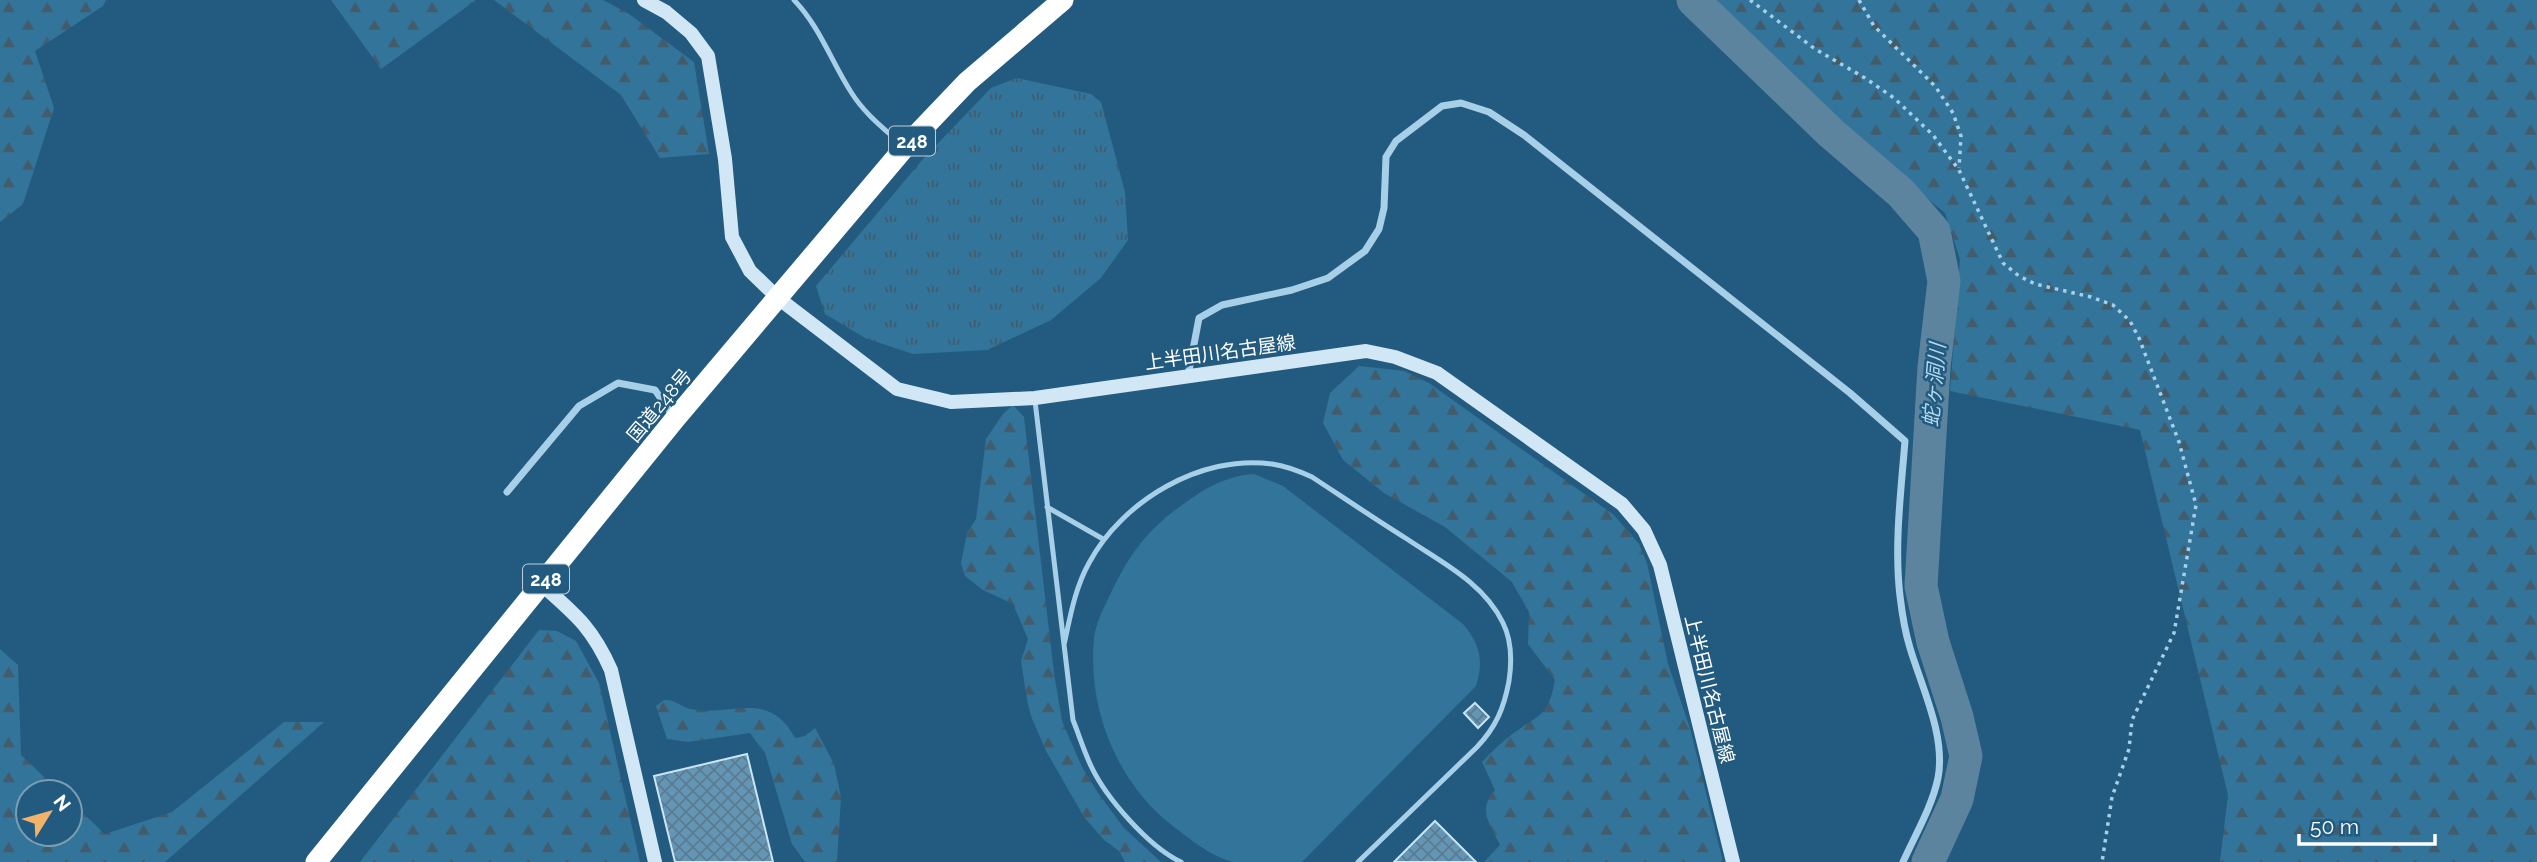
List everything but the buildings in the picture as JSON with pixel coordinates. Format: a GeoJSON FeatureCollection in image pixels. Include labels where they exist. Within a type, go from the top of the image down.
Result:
{"type":"FeatureCollection","features":[{"type":"Feature","properties":{"kind":"highway","name":"国道248号"},"geometry":{"type":"LineString","coordinates":[[316,862],[676,419],[905,147],[967,82],[1063,0]]}},
{"type":"Feature","properties":{"kind":"main road","name":"上半田川名古屋線"},"geometry":{"type":"LineString","coordinates":[[645,0],[666,12],[691,33],[708,56],[725,159],[732,237],[750,271],[778,298],[897,389],[951,402],[1035,398],[1366,351],[1395,356],[1437,373],[1622,504],[1644,530],[1660,565],[1734,862]]}},
{"type":"Feature","properties":{"kind":"main road"},"geometry":{"type":"LineString","coordinates":[[541,584],[584,623],[599,643],[611,670],[655,862]]}},
{"type":"Feature","properties":{"kind":"street"},"geometry":{"type":"LineString","coordinates":[[1188,376],[1199,318],[1222,305],[1292,290],[1328,278],[1365,251],[1379,229],[1384,208],[1386,157],[1396,142],[1442,106],[1461,103],[1489,112],[1524,135],[1850,393],[1905,441],[1899,512],[1899,595],[1909,645],[1933,720],[1939,751],[1938,777],[1930,804],[1903,862]]}},
{"type":"Feature","properties":{"kind":"street"},"geometry":{"type":"LineString","coordinates":[[507,492],[579,406],[618,383],[654,390],[676,419]]}},
{"type":"Feature","properties":{"kind":"lane"},"geometry":{"type":"LineString","coordinates":[[793,0],[805,12],[823,39],[850,92],[865,112],[905,147]]}},
{"type":"Feature","properties":{"kind":"lane"},"geometry":{"type":"LineString","coordinates":[[1035,398],[1073,720],[1092,768],[1108,793],[1134,824],[1170,857],[1181,862]]}},
{"type":"Feature","properties":{"kind":"lane"},"geometry":{"type":"LineString","coordinates":[[1065,645],[1079,583],[1103,539],[1136,507],[1173,484],[1224,466],[1246,463],[1273,464],[1312,477],[1471,582],[1503,623],[1511,653],[1509,680],[1500,715],[1490,733],[1477,747],[1358,862]]}},
{"type":"Feature","properties":{"kind":"lane"},"geometry":{"type":"LineString","coordinates":[[1048,507],[1103,539]]}},
{"type":"Feature","properties":{"kind":"path"},"geometry":{"type":"LineString","coordinates":[[1750,0],[1815,49],[1894,98],[1933,135],[1959,170],[2003,263],[2035,284],[2113,305],[2130,321],[2139,338],[2179,442],[2196,505],[2175,634],[2132,720],[2129,749],[2112,797],[2102,862]]}},
{"type":"Feature","properties":{"kind":"path"},"geometry":{"type":"LineString","coordinates":[[1859,0],[1874,26],[1935,86],[1953,113],[1961,136],[1959,170]]}},
{"type":"Feature","properties":{"kind":"green space"},"geometry":{"type":"Polygon","coordinates":[[[0,0],[106,0],[103,6],[35,51],[54,108],[23,204],[0,222],[0,0]]]}},
{"type":"Feature","properties":{"kind":"green space"},"geometry":{"type":"Polygon","coordinates":[[[331,0],[476,0],[381,69],[331,0]]]}},
{"type":"Feature","properties":{"kind":"green space"},"geometry":{"type":"Polygon","coordinates":[[[494,0],[603,0],[629,14],[694,62],[709,154],[660,158],[621,95],[494,0]]]}},
{"type":"Feature","properties":{"kind":"green space"},"geometry":{"type":"Polygon","coordinates":[[[1717,0],[2537,0],[2537,862],[2220,862],[2228,795],[2140,430],[1950,391],[1960,259],[1945,213],[1863,146],[1746,38],[1717,0]]]}},
{"type":"Feature","properties":{"kind":"green space"},"geometry":{"type":"Polygon","coordinates":[[[1017,78],[1091,94],[1101,102],[1125,192],[1128,240],[1101,278],[1051,320],[987,350],[913,354],[865,338],[825,314],[816,286],[923,159],[991,88],[1017,78]]]}},
{"type":"Feature","properties":{"kind":"green space"},"geometry":{"type":"Polygon","coordinates":[[[1359,366],[1404,371],[1429,383],[1614,515],[1639,544],[1647,563],[1668,664],[1690,728],[1723,862],[1484,862],[1500,845],[1489,824],[1486,811],[1495,790],[1482,762],[1507,738],[1545,709],[1555,680],[1528,644],[1529,612],[1512,582],[1445,527],[1384,493],[1343,460],[1323,423],[1330,393],[1359,366]]]}},
{"type":"Feature","properties":{"kind":"green space"},"geometry":{"type":"Polygon","coordinates":[[[1013,405],[1024,417],[1062,721],[1082,767],[1098,793],[1124,828],[1161,862],[1125,862],[1119,851],[1104,840],[1084,817],[1046,751],[1031,716],[1021,661],[1028,639],[1013,604],[983,590],[965,576],[961,563],[967,533],[976,519],[986,439],[1003,414],[1013,405]]]}},
{"type":"Feature","properties":{"kind":"green space"},"geometry":{"type":"Polygon","coordinates":[[[1254,474],[1283,486],[1463,624],[1477,646],[1480,661],[1476,686],[1302,862],[1225,860],[1174,827],[1154,810],[1122,768],[1101,718],[1096,692],[1093,665],[1096,629],[1114,585],[1129,560],[1155,527],[1196,495],[1223,481],[1254,474]]]}},
{"type":"Feature","properties":{"kind":"green space"},"geometry":{"type":"Polygon","coordinates":[[[539,630],[557,631],[576,641],[599,683],[640,862],[360,862],[539,630]]]}},
{"type":"Feature","properties":{"kind":"green space"},"geometry":{"type":"Polygon","coordinates":[[[0,649],[18,665],[21,755],[45,778],[14,778],[14,848],[84,848],[84,814],[105,834],[172,812],[284,722],[324,722],[165,862],[0,862],[0,649]]]}},
{"type":"Feature","properties":{"kind":"green space"},"geometry":{"type":"Polygon","coordinates":[[[664,700],[705,711],[761,709],[785,723],[795,738],[805,736],[815,728],[834,764],[841,797],[837,862],[805,862],[792,844],[765,753],[750,733],[688,742],[667,739],[656,706],[664,700]]]}},
{"type":"Feature","properties":{"kind":"waterway","name":"蛇ヶ洞川"},"geometry":{"type":"LineString","coordinates":[[1693,0],[1831,133],[1901,193],[1934,231],[1944,281],[1934,367],[1921,586],[1933,642],[1957,717],[1966,756],[1957,799],[1928,862]]}}]}
